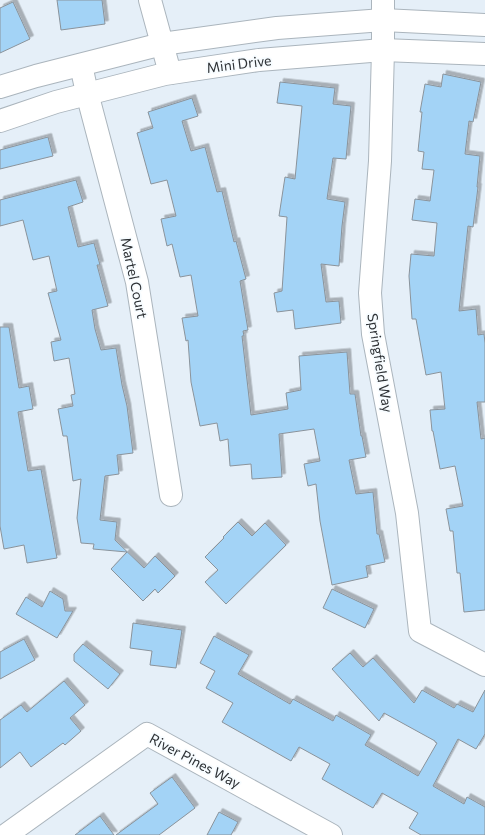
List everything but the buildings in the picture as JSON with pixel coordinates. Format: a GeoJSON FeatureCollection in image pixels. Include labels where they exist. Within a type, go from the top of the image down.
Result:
{"type":"FeatureCollection","features":[{"type":"Feature","properties":{"kind":"street"},"geometry":{"type":"LineString","coordinates":[[150,0],[170,73]]}},
{"type":"Feature","properties":{"kind":"street"},"geometry":{"type":"LineString","coordinates":[[0,87],[81,64],[162,44],[277,28],[383,10],[485,25]]}},
{"type":"Feature","properties":{"kind":"street","name":"Springfield Way"},"geometry":{"type":"LineString","coordinates":[[383,10],[380,161],[370,294],[373,334],[407,513],[420,631],[485,665]]}},
{"type":"Feature","properties":{"kind":"street","name":"Mini Drive"},"geometry":{"type":"LineString","coordinates":[[0,121],[56,102],[170,73],[259,60],[383,50],[485,54]]}},
{"type":"Feature","properties":{"kind":"street","name":"Martel Court"},"geometry":{"type":"LineString","coordinates":[[81,64],[87,94],[137,282],[171,495]]}},
{"type":"Feature","properties":{"kind":"street","name":"River Pines Way"},"geometry":{"type":"LineString","coordinates":[[6,835],[146,734],[331,835]]}}]}
